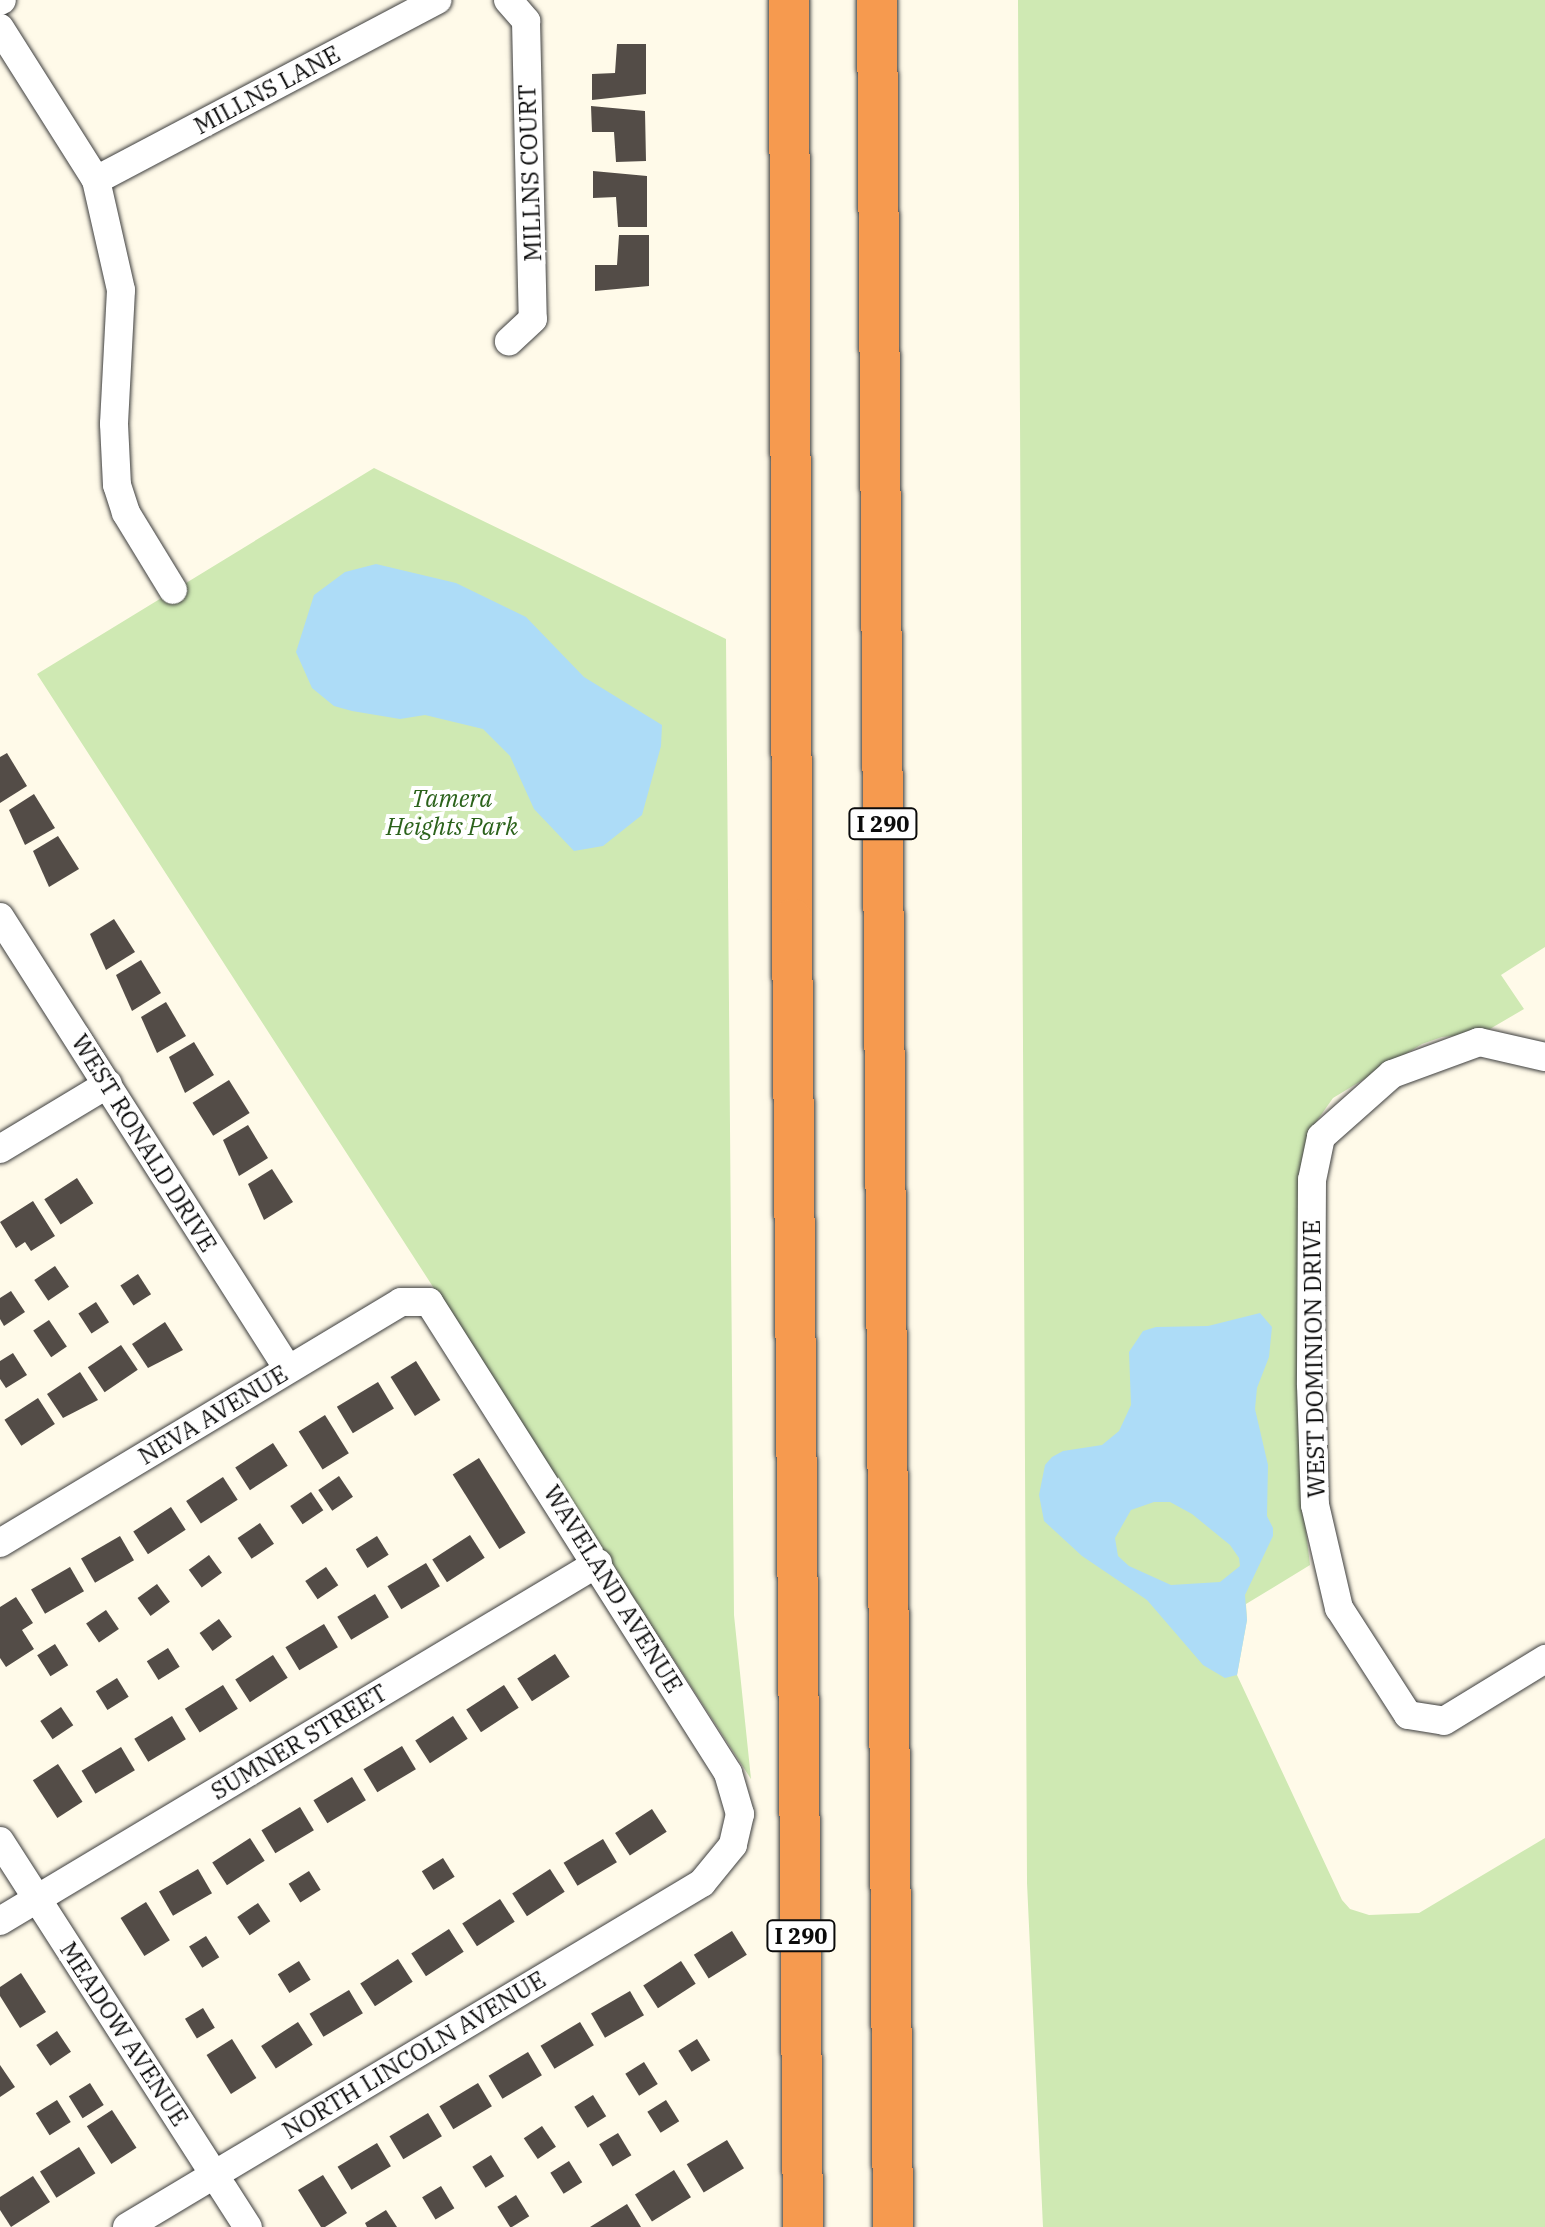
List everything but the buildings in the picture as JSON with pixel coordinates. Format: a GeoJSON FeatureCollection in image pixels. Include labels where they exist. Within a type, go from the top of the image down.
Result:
{"type":"FeatureCollection","features":[{"type":"Feature","properties":{"kind":"highway","name":"I 290"},"geometry":{"type":"LineString","coordinates":[[789,0],[792,919],[803,2227]]}},
{"type":"Feature","properties":{"kind":"highway","name":"I 290"},"geometry":{"type":"LineString","coordinates":[[877,0],[893,2227]]}},
{"type":"Feature","properties":{"kind":"street","name":"MILLNS LANE"},"geometry":{"type":"LineString","coordinates":[[96,180],[438,0]]}},
{"type":"Feature","properties":{"kind":"street","name":"MILLNS COURT"},"geometry":{"type":"LineString","coordinates":[[508,0],[526,21],[533,319],[509,341]]}},
{"type":"Feature","properties":{"kind":"street"},"geometry":{"type":"LineString","coordinates":[[0,28],[96,180],[121,290],[114,424],[117,485],[126,513],[173,590]]}},
{"type":"Feature","properties":{"kind":"street","name":"WEST RONALD DRIVE"},"geometry":{"type":"LineString","coordinates":[[0,917],[288,1369]]}},
{"type":"Feature","properties":{"kind":"street","name":"WEST DOMINION DRIVE"},"geometry":{"type":"LineString","coordinates":[[1545,1057],[1479,1042],[1392,1074],[1321,1137],[1312,1180],[1311,1385],[1315,1505],[1339,1608],[1408,1715],[1444,1721],[1545,1659]]}},
{"type":"Feature","properties":{"kind":"street"},"geometry":{"type":"LineString","coordinates":[[0,1149],[108,1084]]}},
{"type":"Feature","properties":{"kind":"street","name":"NEVA AVENUE"},"geometry":{"type":"LineString","coordinates":[[0,1543],[401,1302],[429,1302]]}},
{"type":"Feature","properties":{"kind":"street","name":"WAVELAND AVENUE"},"geometry":{"type":"LineString","coordinates":[[429,1302],[598,1563],[728,1773],[740,1814],[733,1845],[702,1883]]}},
{"type":"Feature","properties":{"kind":"street","name":"SUMNER STREET"},"geometry":{"type":"LineString","coordinates":[[0,1921],[598,1563]]}},
{"type":"Feature","properties":{"kind":"street","name":"MEADOW AVENUE"},"geometry":{"type":"LineString","coordinates":[[0,1841],[248,2227]]}},
{"type":"Feature","properties":{"kind":"street","name":"NORTH LINCOLN AVENUE"},"geometry":{"type":"LineString","coordinates":[[127,2227],[702,1883]]}},
{"type":"Feature","properties":{"kind":"green space"},"geometry":{"type":"Polygon","coordinates":[[[1018,0],[1545,0],[1545,947],[1501,975],[1524,1009],[1483,1033],[1442,1037],[1422,1044],[1333,1098],[1309,1132],[1298,1178],[1300,1481],[1310,1565],[1246,1604],[1247,1620],[1237,1675],[1342,1900],[1350,1909],[1369,1915],[1419,1913],[1545,1838],[1545,2227],[1043,2227],[1027,1883],[1018,0]]]}},
{"type":"Feature","properties":{"kind":"green space","name":"Tamera Heights Park"},"geometry":{"type":"Polygon","coordinates":[[[374,468],[726,639],[734,1615],[751,1779],[37,674],[374,468]]]}},
{"type":"Feature","properties":{"kind":"water"},"geometry":{"type":"Polygon","coordinates":[[[376,564],[456,583],[526,617],[584,677],[662,725],[661,746],[642,815],[603,846],[574,851],[534,809],[510,756],[483,729],[425,715],[400,719],[352,711],[334,706],[312,688],[296,652],[314,595],[345,572],[376,564]]]}},
{"type":"Feature","properties":{"kind":"water"},"geometry":{"type":"Polygon","coordinates":[[[1260,1313],[1272,1327],[1269,1357],[1257,1388],[1255,1409],[1268,1465],[1267,1516],[1273,1536],[1245,1595],[1247,1620],[1237,1675],[1225,1678],[1203,1665],[1147,1600],[1082,1556],[1044,1521],[1039,1495],[1045,1465],[1052,1457],[1063,1451],[1102,1445],[1119,1431],[1131,1405],[1129,1352],[1143,1331],[1156,1327],[1208,1326],[1260,1313]],[[1154,1502],[1131,1510],[1115,1538],[1118,1556],[1129,1566],[1171,1585],[1220,1582],[1240,1566],[1239,1558],[1230,1545],[1192,1514],[1170,1502],[1154,1502]]]}}]}
